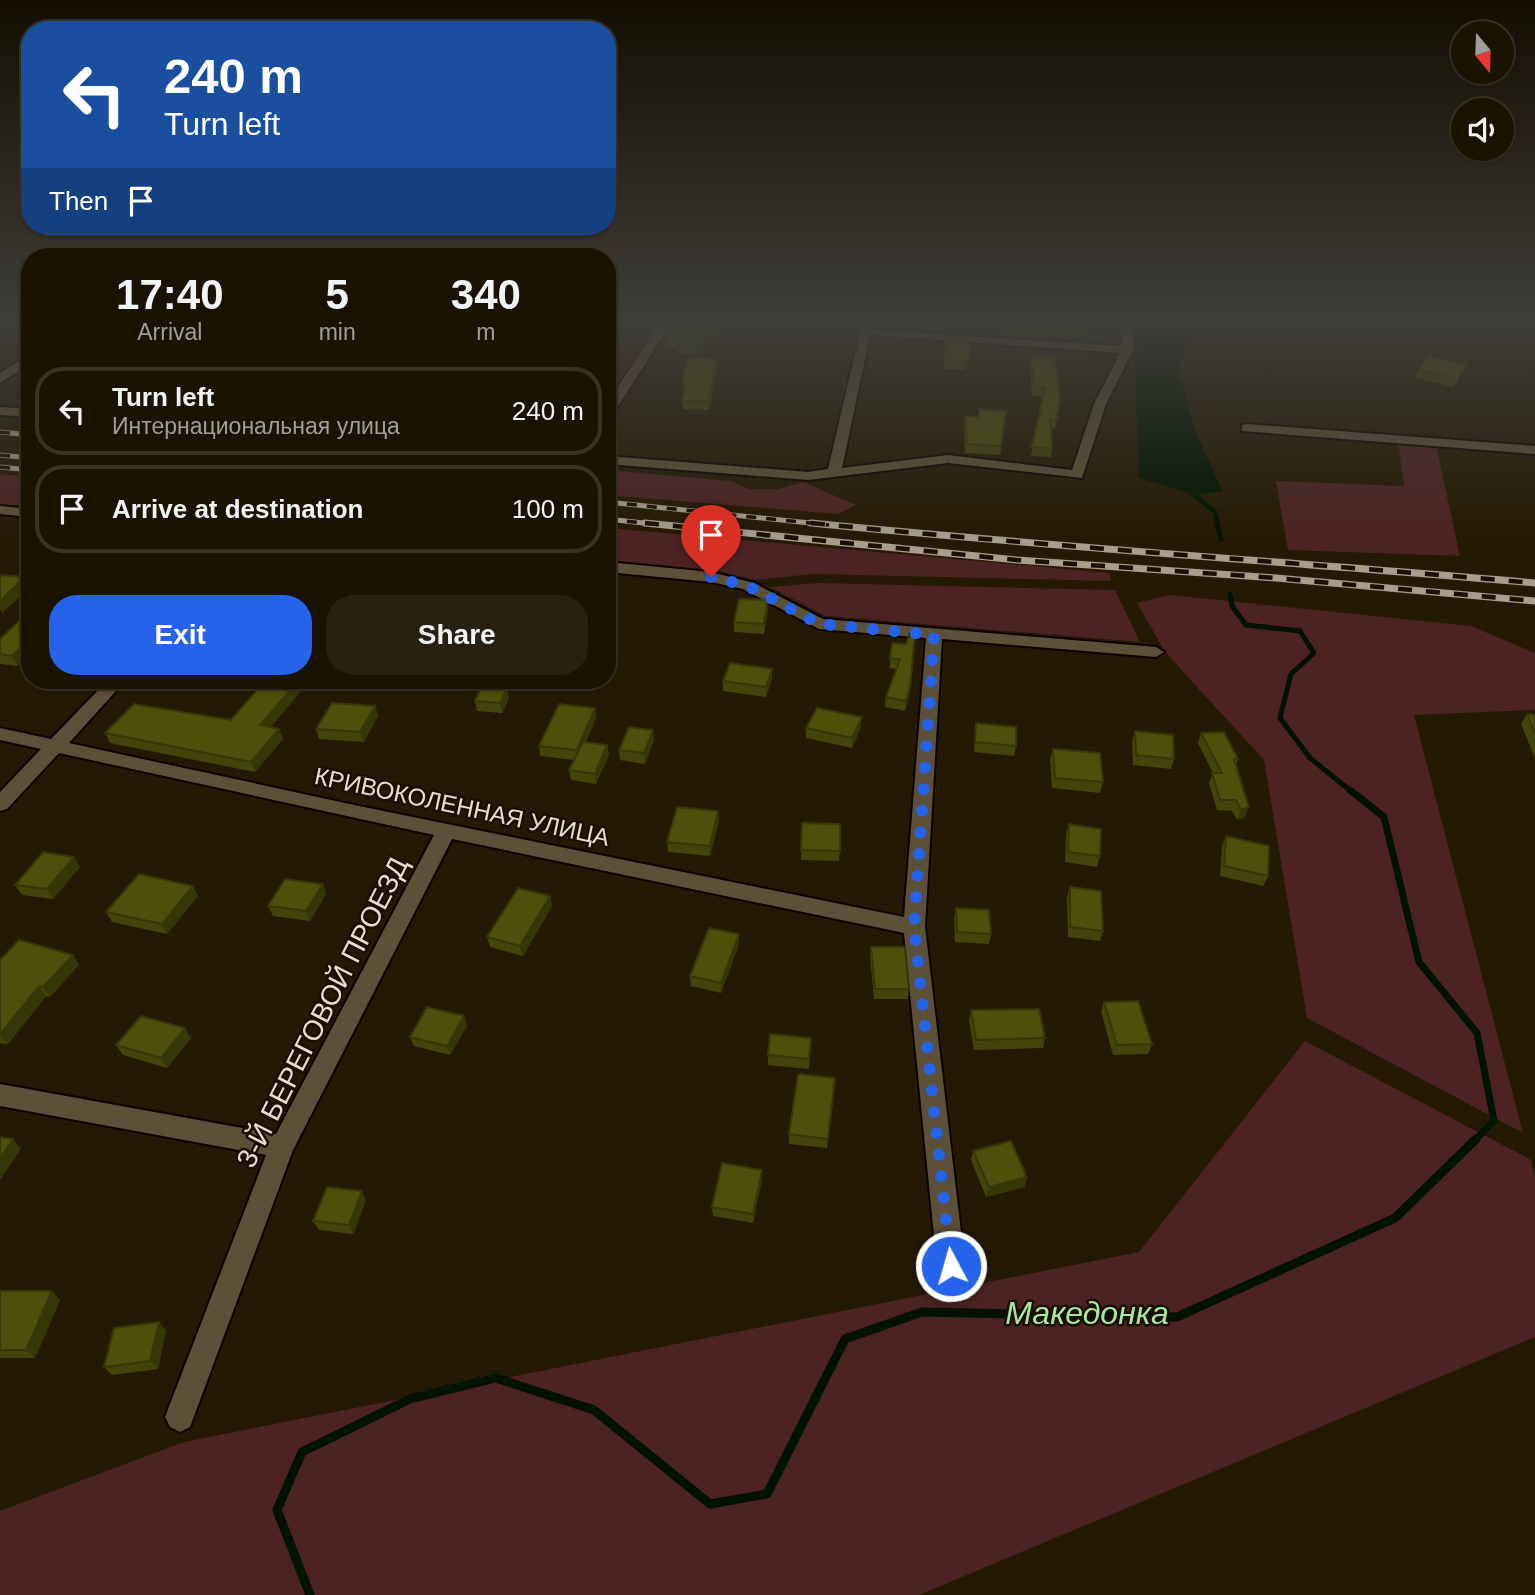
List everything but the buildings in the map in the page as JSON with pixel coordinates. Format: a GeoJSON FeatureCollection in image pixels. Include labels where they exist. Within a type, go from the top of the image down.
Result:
{"type":"FeatureCollection","features":[{"type":"Feature","properties":{"kind":"street"},"geometry":{"type":"LineString","coordinates":[[834,473],[851,393]]}},
{"type":"Feature","properties":{"kind":"street"},"geometry":{"type":"LineString","coordinates":[[616,461],[807,476],[948,459],[1077,475],[1105,393]]}},
{"type":"Feature","properties":{"kind":"street"},"geometry":{"type":"LineString","coordinates":[[0,411],[21,412]]}},
{"type":"Feature","properties":{"kind":"street"},"geometry":{"type":"LineString","coordinates":[[1247,428],[1535,450]]}},
{"type":"Feature","properties":{"kind":"street"},"geometry":{"type":"LineString","coordinates":[[0,510],[21,512]]}},
{"type":"Feature","properties":{"kind":"street"},"geometry":{"type":"LineString","coordinates":[[616,568],[711,577],[748,586],[819,624],[1156,652]]}},
{"type":"Feature","properties":{"kind":"street"},"geometry":{"type":"LineString","coordinates":[[934,635],[914,927],[951,1266]]}},
{"type":"Feature","properties":{"kind":"street"},"geometry":{"type":"LineString","coordinates":[[0,804],[53,745],[109,689]]}},
{"type":"Feature","properties":{"kind":"street","name":"КРИВОКОЛЕННАЯ УЛИЦА"},"geometry":{"type":"LineString","coordinates":[[0,734],[446,831],[914,927]]}},
{"type":"Feature","properties":{"kind":"street","name":"3-Й БЕРЕГОВОЙ ПРОЕЗД"},"geometry":{"type":"LineString","coordinates":[[180,1417],[282,1147],[446,831]]}},
{"type":"Feature","properties":{"kind":"street"},"geometry":{"type":"LineString","coordinates":[[0,1094],[282,1147]]}},
{"type":"Feature","properties":{"kind":"shaded area"},"geometry":{"type":"Polygon","coordinates":[[[1136,393],[1185,393],[1194,428],[1222,491],[1196,495],[1139,478],[1136,393]]]}},
{"type":"Feature","properties":{"kind":"shaded area"},"geometry":{"type":"Polygon","coordinates":[[[1398,441],[1436,445],[1460,556],[1288,550],[1276,481],[1404,486],[1398,441]]]}},
{"type":"Feature","properties":{"kind":"shaded area"},"geometry":{"type":"Polygon","coordinates":[[[616,471],[731,481],[749,489],[779,489],[803,482],[856,505],[838,514],[616,496],[616,471]]]}},
{"type":"Feature","properties":{"kind":"shaded area"},"geometry":{"type":"Polygon","coordinates":[[[0,474],[21,476],[21,506],[0,504],[0,474]]]}},
{"type":"Feature","properties":{"kind":"shaded area"},"geometry":{"type":"Polygon","coordinates":[[[616,529],[1110,573],[1111,581],[813,574],[756,580],[718,571],[616,562],[616,529]]]}},
{"type":"Feature","properties":{"kind":"shaded area"},"geometry":{"type":"Polygon","coordinates":[[[818,583],[1115,590],[1140,642],[825,616],[770,587],[818,583]]]}},
{"type":"Feature","properties":{"kind":"shaded area"},"geometry":{"type":"Polygon","coordinates":[[[1170,595],[1471,626],[1535,653],[1535,710],[1414,715],[1523,1133],[1307,1018],[1264,760],[1165,652],[1137,603],[1170,595]]]}},
{"type":"Feature","properties":{"kind":"shaded area"},"geometry":{"type":"Polygon","coordinates":[[[1305,1041],[1531,1160],[1535,1177],[1535,1337],[919,1595],[0,1595],[0,1511],[184,1442],[1139,1252],[1305,1041]]]}},
{"type":"Feature","properties":{"kind":"waterway","name":"Македонка"},"geometry":{"type":"LineString","coordinates":[[1189,491],[1215,512],[1218,525]]}},
{"type":"Feature","properties":{"kind":"waterway","name":"Македонка"},"geometry":{"type":"LineString","coordinates":[[1217,523],[1221,539]]}},
{"type":"Feature","properties":{"kind":"waterway","name":"Македонка"},"geometry":{"type":"LineString","coordinates":[[1230,595],[1232,606],[1246,625],[1300,631],[1314,653],[1291,674],[1280,718],[1310,758],[1352,792]]}},
{"type":"Feature","properties":{"kind":"waterway","name":"Македонка"},"geometry":{"type":"LineString","coordinates":[[1350,790],[1384,817],[1419,962],[1477,1033],[1494,1121],[1476,1139]]}},
{"type":"Feature","properties":{"kind":"waterway","name":"Македонка"},"geometry":{"type":"LineString","coordinates":[[310,1595],[277,1510],[302,1452],[410,1399],[496,1378],[594,1410],[710,1504],[767,1494],[845,1339],[922,1312],[1177,1317],[1395,1218],[1476,1139]]}},
{"type":"Feature","properties":{"kind":"railway"},"geometry":{"type":"LineString","coordinates":[[0,432],[21,434]]}},
{"type":"Feature","properties":{"kind":"railway"},"geometry":{"type":"LineString","coordinates":[[0,455],[21,457]]}},
{"type":"Feature","properties":{"kind":"railway"},"geometry":{"type":"LineString","coordinates":[[0,467],[21,469]]}},
{"type":"Feature","properties":{"kind":"railway"},"geometry":{"type":"LineString","coordinates":[[616,503],[829,525]]}},
{"type":"Feature","properties":{"kind":"railway"},"geometry":{"type":"LineString","coordinates":[[616,520],[662,525]]}},
{"type":"Feature","properties":{"kind":"railway"},"geometry":{"type":"LineString","coordinates":[[645,523],[1017,560],[1276,578],[1535,601]]}},
{"type":"Feature","properties":{"kind":"railway"},"geometry":{"type":"LineString","coordinates":[[811,523],[1535,583]]}},
{"type":"Feature","properties":{"kind":"route"},"geometry":{"type":"LineString","coordinates":[[711,577],[748,586],[819,624],[934,635],[914,927],[951,1266]]}}]}
